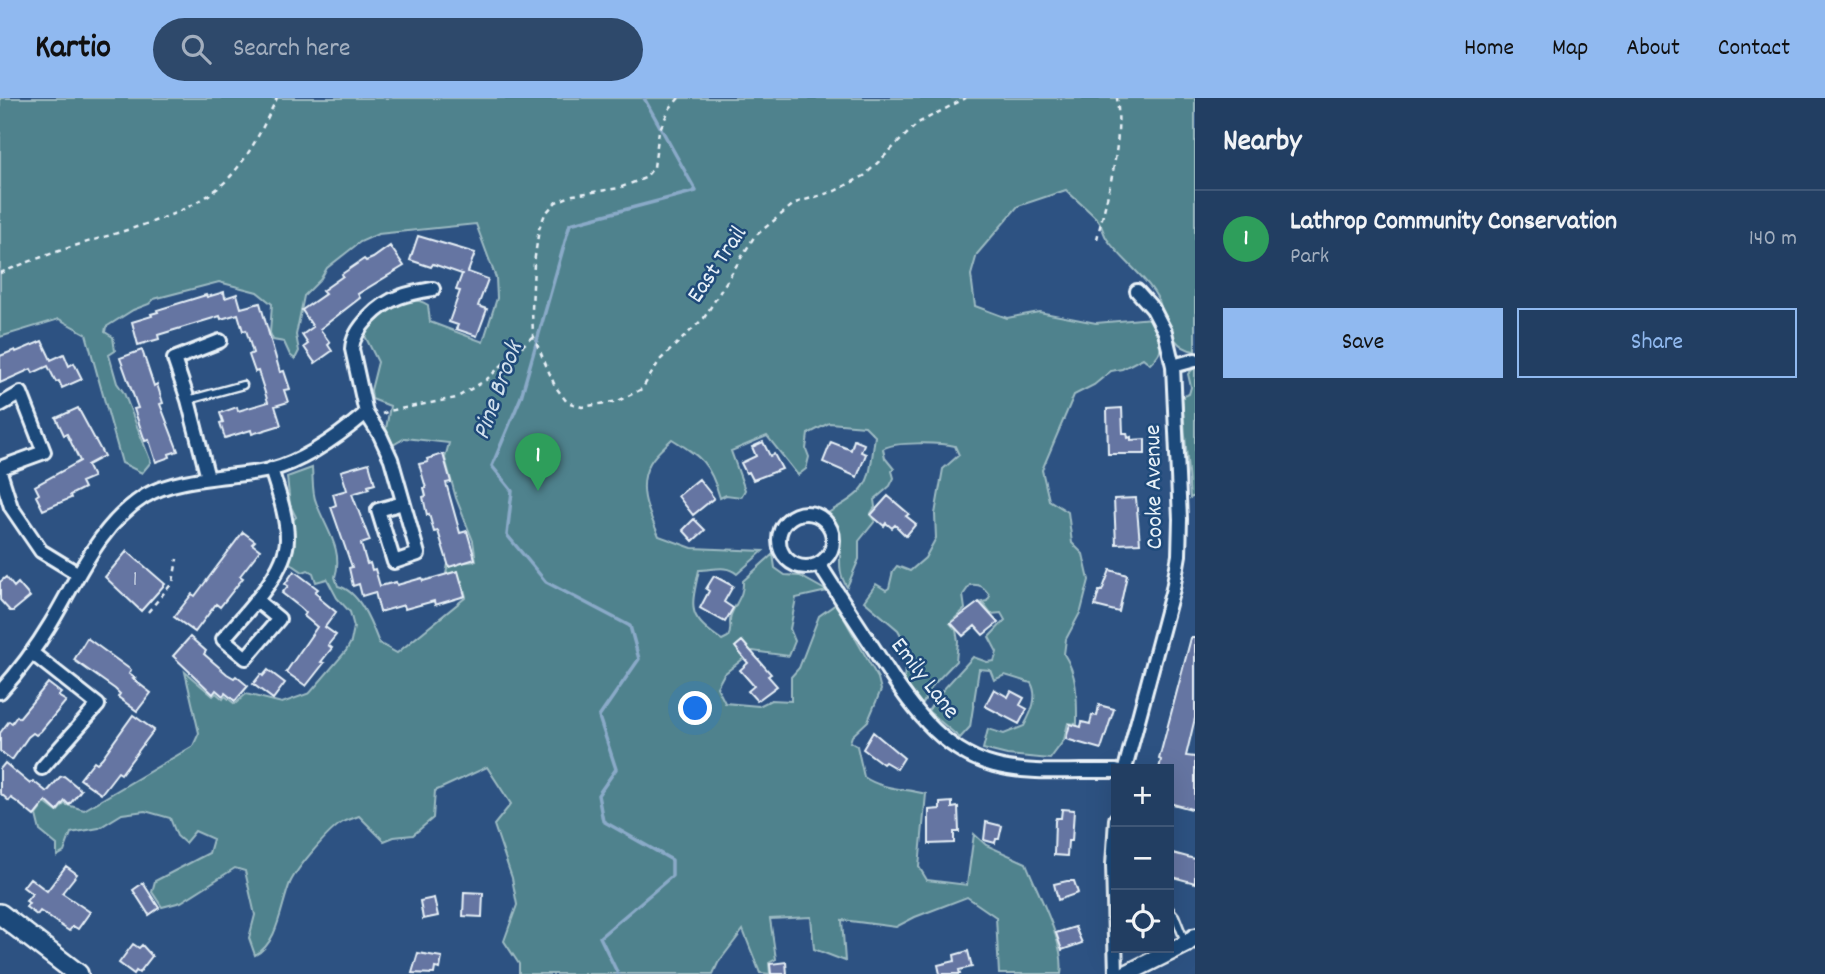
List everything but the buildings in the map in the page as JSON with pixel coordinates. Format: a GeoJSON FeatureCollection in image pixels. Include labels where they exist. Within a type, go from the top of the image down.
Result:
{"type":"FeatureCollection","features":[{"type":"Feature","properties":{"kind":"main road"},"geometry":{"type":"LineString","coordinates":[[0,914],[78,974]]}},
{"type":"Feature","properties":{"kind":"street"},"geometry":{"type":"LineString","coordinates":[[403,503],[378,510],[394,562],[418,554],[391,459],[366,413],[352,340],[386,304],[408,294],[433,289]]}},
{"type":"Feature","properties":{"kind":"street","name":"Cooke Avenue"},"geometry":{"type":"LineString","coordinates":[[1126,764],[1173,589],[1179,555],[1180,519],[1172,366],[1165,332],[1153,309],[1137,291]]}},
{"type":"Feature","properties":{"kind":"street"},"geometry":{"type":"LineString","coordinates":[[208,478],[188,400],[174,359],[220,341]]}},
{"type":"Feature","properties":{"kind":"street"},"geometry":{"type":"LineString","coordinates":[[1172,366],[1195,359]]}},
{"type":"Feature","properties":{"kind":"street"},"geometry":{"type":"LineString","coordinates":[[0,405],[21,393],[44,452],[0,470],[11,507],[41,551],[77,573]]}},
{"type":"Feature","properties":{"kind":"street"},"geometry":{"type":"LineString","coordinates":[[0,691],[32,653],[77,573],[110,526],[146,496],[169,487],[208,478],[271,469],[332,439],[366,413]]}},
{"type":"Feature","properties":{"kind":"street"},"geometry":{"type":"LineString","coordinates":[[256,600],[279,619],[246,658],[223,639],[256,600],[286,548],[285,517],[271,469]]}},
{"type":"Feature","properties":{"kind":"street"},"geometry":{"type":"LineString","coordinates":[[810,513],[821,518],[829,527],[832,545],[828,556],[819,564],[807,568],[796,566],[782,554],[779,537],[783,525],[792,517],[810,513]]}},
{"type":"Feature","properties":{"kind":"street","name":"Emily Lane"},"geometry":{"type":"LineString","coordinates":[[819,564],[916,710],[945,740],[962,752],[995,765],[1016,769],[1111,771]]}},
{"type":"Feature","properties":{"kind":"street"},"geometry":{"type":"LineString","coordinates":[[32,653],[98,705],[41,768]]}},
{"type":"Feature","properties":{"kind":"street"},"geometry":{"type":"LineString","coordinates":[[1115,827],[1113,865],[1116,974]]}},
{"type":"Feature","properties":{"kind":"street"},"geometry":{"type":"LineString","coordinates":[[1126,974],[1191,940]]}},
{"type":"Feature","properties":{"kind":"lane"},"geometry":{"type":"LineString","coordinates":[[188,400],[243,385]]}},
{"type":"Feature","properties":{"kind":"lane"},"geometry":{"type":"LineString","coordinates":[[1174,915],[1191,940]]}},
{"type":"Feature","properties":{"kind":"path"},"geometry":{"type":"LineString","coordinates":[[0,273],[41,256],[166,217],[207,194],[226,180],[254,145],[277,98]]}},
{"type":"Feature","properties":{"kind":"path"},"geometry":{"type":"LineString","coordinates":[[379,416],[389,411],[456,398],[486,380],[533,335],[534,263],[539,229],[545,215],[556,202],[573,194],[618,188],[645,178],[654,167],[659,131],[670,108],[679,98]]}},
{"type":"Feature","properties":{"kind":"path","name":"East Trail"},"geometry":{"type":"LineString","coordinates":[[533,335],[555,386],[567,402],[582,407],[618,401],[642,389],[660,360],[704,318],[754,237],[795,203],[835,191],[864,176],[918,123],[966,98]]}},
{"type":"Feature","properties":{"kind":"path"},"geometry":{"type":"LineString","coordinates":[[1097,239],[1117,154],[1117,98]]}},
{"type":"Feature","properties":{"kind":"path"},"geometry":{"type":"LineString","coordinates":[[148,612],[173,582],[177,559]]}},
{"type":"Feature","properties":{"kind":"green space"},"geometry":{"type":"Polygon","coordinates":[[[0,98],[1195,98],[1195,351],[1176,341],[1152,289],[1113,247],[1098,220],[1066,190],[1018,206],[977,254],[971,275],[975,306],[1007,318],[1039,312],[1096,323],[1152,318],[1162,342],[1159,353],[1150,364],[1143,358],[1122,369],[1111,371],[1094,385],[1074,395],[1042,470],[1049,500],[1068,512],[1072,543],[1083,554],[1089,580],[1081,611],[1066,639],[1064,654],[1074,679],[1077,724],[1068,723],[1064,740],[1050,759],[1007,755],[983,749],[988,729],[1004,734],[1024,726],[1034,699],[1031,683],[1005,675],[994,680],[990,670],[979,669],[970,727],[960,738],[928,711],[941,692],[973,657],[987,662],[994,661],[997,652],[989,637],[1005,620],[1001,613],[991,614],[982,602],[987,601],[990,596],[984,588],[970,585],[963,595],[965,609],[950,623],[956,630],[958,641],[956,661],[933,685],[922,705],[904,680],[907,646],[898,630],[864,601],[876,584],[886,590],[889,588],[897,566],[910,571],[925,558],[936,538],[935,514],[943,469],[959,455],[955,446],[907,444],[883,449],[885,458],[894,469],[894,478],[890,486],[874,500],[875,507],[870,515],[875,521],[859,541],[859,559],[847,587],[840,569],[838,533],[826,514],[860,491],[869,476],[875,436],[865,426],[829,423],[808,434],[806,449],[809,457],[806,469],[798,475],[767,436],[731,451],[745,490],[741,497],[726,495],[720,498],[703,462],[672,439],[652,460],[644,482],[651,518],[659,536],[692,548],[763,551],[737,574],[724,568],[699,570],[694,611],[702,625],[722,640],[728,637],[730,618],[741,594],[743,581],[773,554],[775,568],[785,575],[800,576],[827,591],[796,598],[790,629],[795,641],[789,656],[753,651],[724,674],[717,687],[725,703],[759,706],[771,700],[791,701],[791,677],[799,668],[819,616],[836,604],[878,678],[881,690],[868,721],[852,736],[850,742],[857,746],[864,777],[886,787],[926,794],[919,867],[927,880],[967,885],[974,834],[986,845],[1026,863],[1055,933],[1061,974],[999,974],[996,917],[967,897],[896,927],[842,920],[845,961],[814,949],[811,917],[770,919],[776,959],[769,963],[770,974],[760,973],[743,930],[713,974],[519,974],[519,964],[504,941],[517,905],[512,878],[494,825],[511,804],[487,767],[435,791],[433,818],[413,835],[384,841],[359,816],[337,826],[294,876],[274,933],[263,950],[255,955],[249,938],[255,915],[245,871],[235,868],[181,902],[162,907],[152,892],[155,881],[209,853],[213,839],[195,831],[185,843],[177,836],[170,818],[145,811],[122,814],[99,828],[71,833],[64,852],[57,856],[57,845],[40,831],[36,815],[45,803],[57,812],[64,804],[84,810],[193,746],[199,733],[185,672],[213,696],[216,693],[223,699],[225,696],[235,704],[246,694],[282,703],[310,693],[346,651],[354,627],[350,612],[337,598],[327,579],[316,582],[313,573],[308,570],[303,572],[287,561],[290,523],[296,517],[290,505],[287,477],[312,468],[315,498],[337,557],[335,577],[338,586],[353,594],[359,601],[379,643],[397,653],[466,597],[462,581],[458,582],[455,572],[446,574],[448,564],[476,561],[473,541],[456,498],[445,458],[449,443],[405,438],[393,445],[386,429],[390,406],[372,399],[371,390],[378,362],[365,336],[384,312],[409,300],[428,305],[430,322],[483,342],[497,298],[496,278],[476,224],[378,234],[360,242],[327,268],[320,280],[304,296],[296,335],[299,351],[295,359],[284,342],[273,340],[270,333],[272,304],[257,292],[219,282],[154,299],[149,304],[133,310],[106,327],[105,332],[113,337],[115,351],[109,355],[117,383],[124,393],[151,462],[142,473],[122,463],[86,334],[59,319],[0,337],[0,98]]]}},
{"type":"Feature","properties":{"kind":"green space"},"geometry":{"type":"Polygon","coordinates":[[[1195,367],[1195,496],[1190,498],[1182,397],[1189,394],[1191,387],[1188,374],[1195,367]]]}},
{"type":"Feature","properties":{"kind":"waterway","name":"Pine Brook"},"geometry":{"type":"LineString","coordinates":[[618,974],[600,937],[672,876],[672,860],[603,821],[598,795],[616,769],[599,717],[639,659],[630,626],[546,582],[507,535],[512,491],[492,466],[521,397],[570,224],[696,191],[644,98]]}},
{"type":"Feature","properties":{"kind":"place","name":"Lathrop Community Conservation"},"geometry":{"type":"Point","coordinates":[538,491]}}]}
